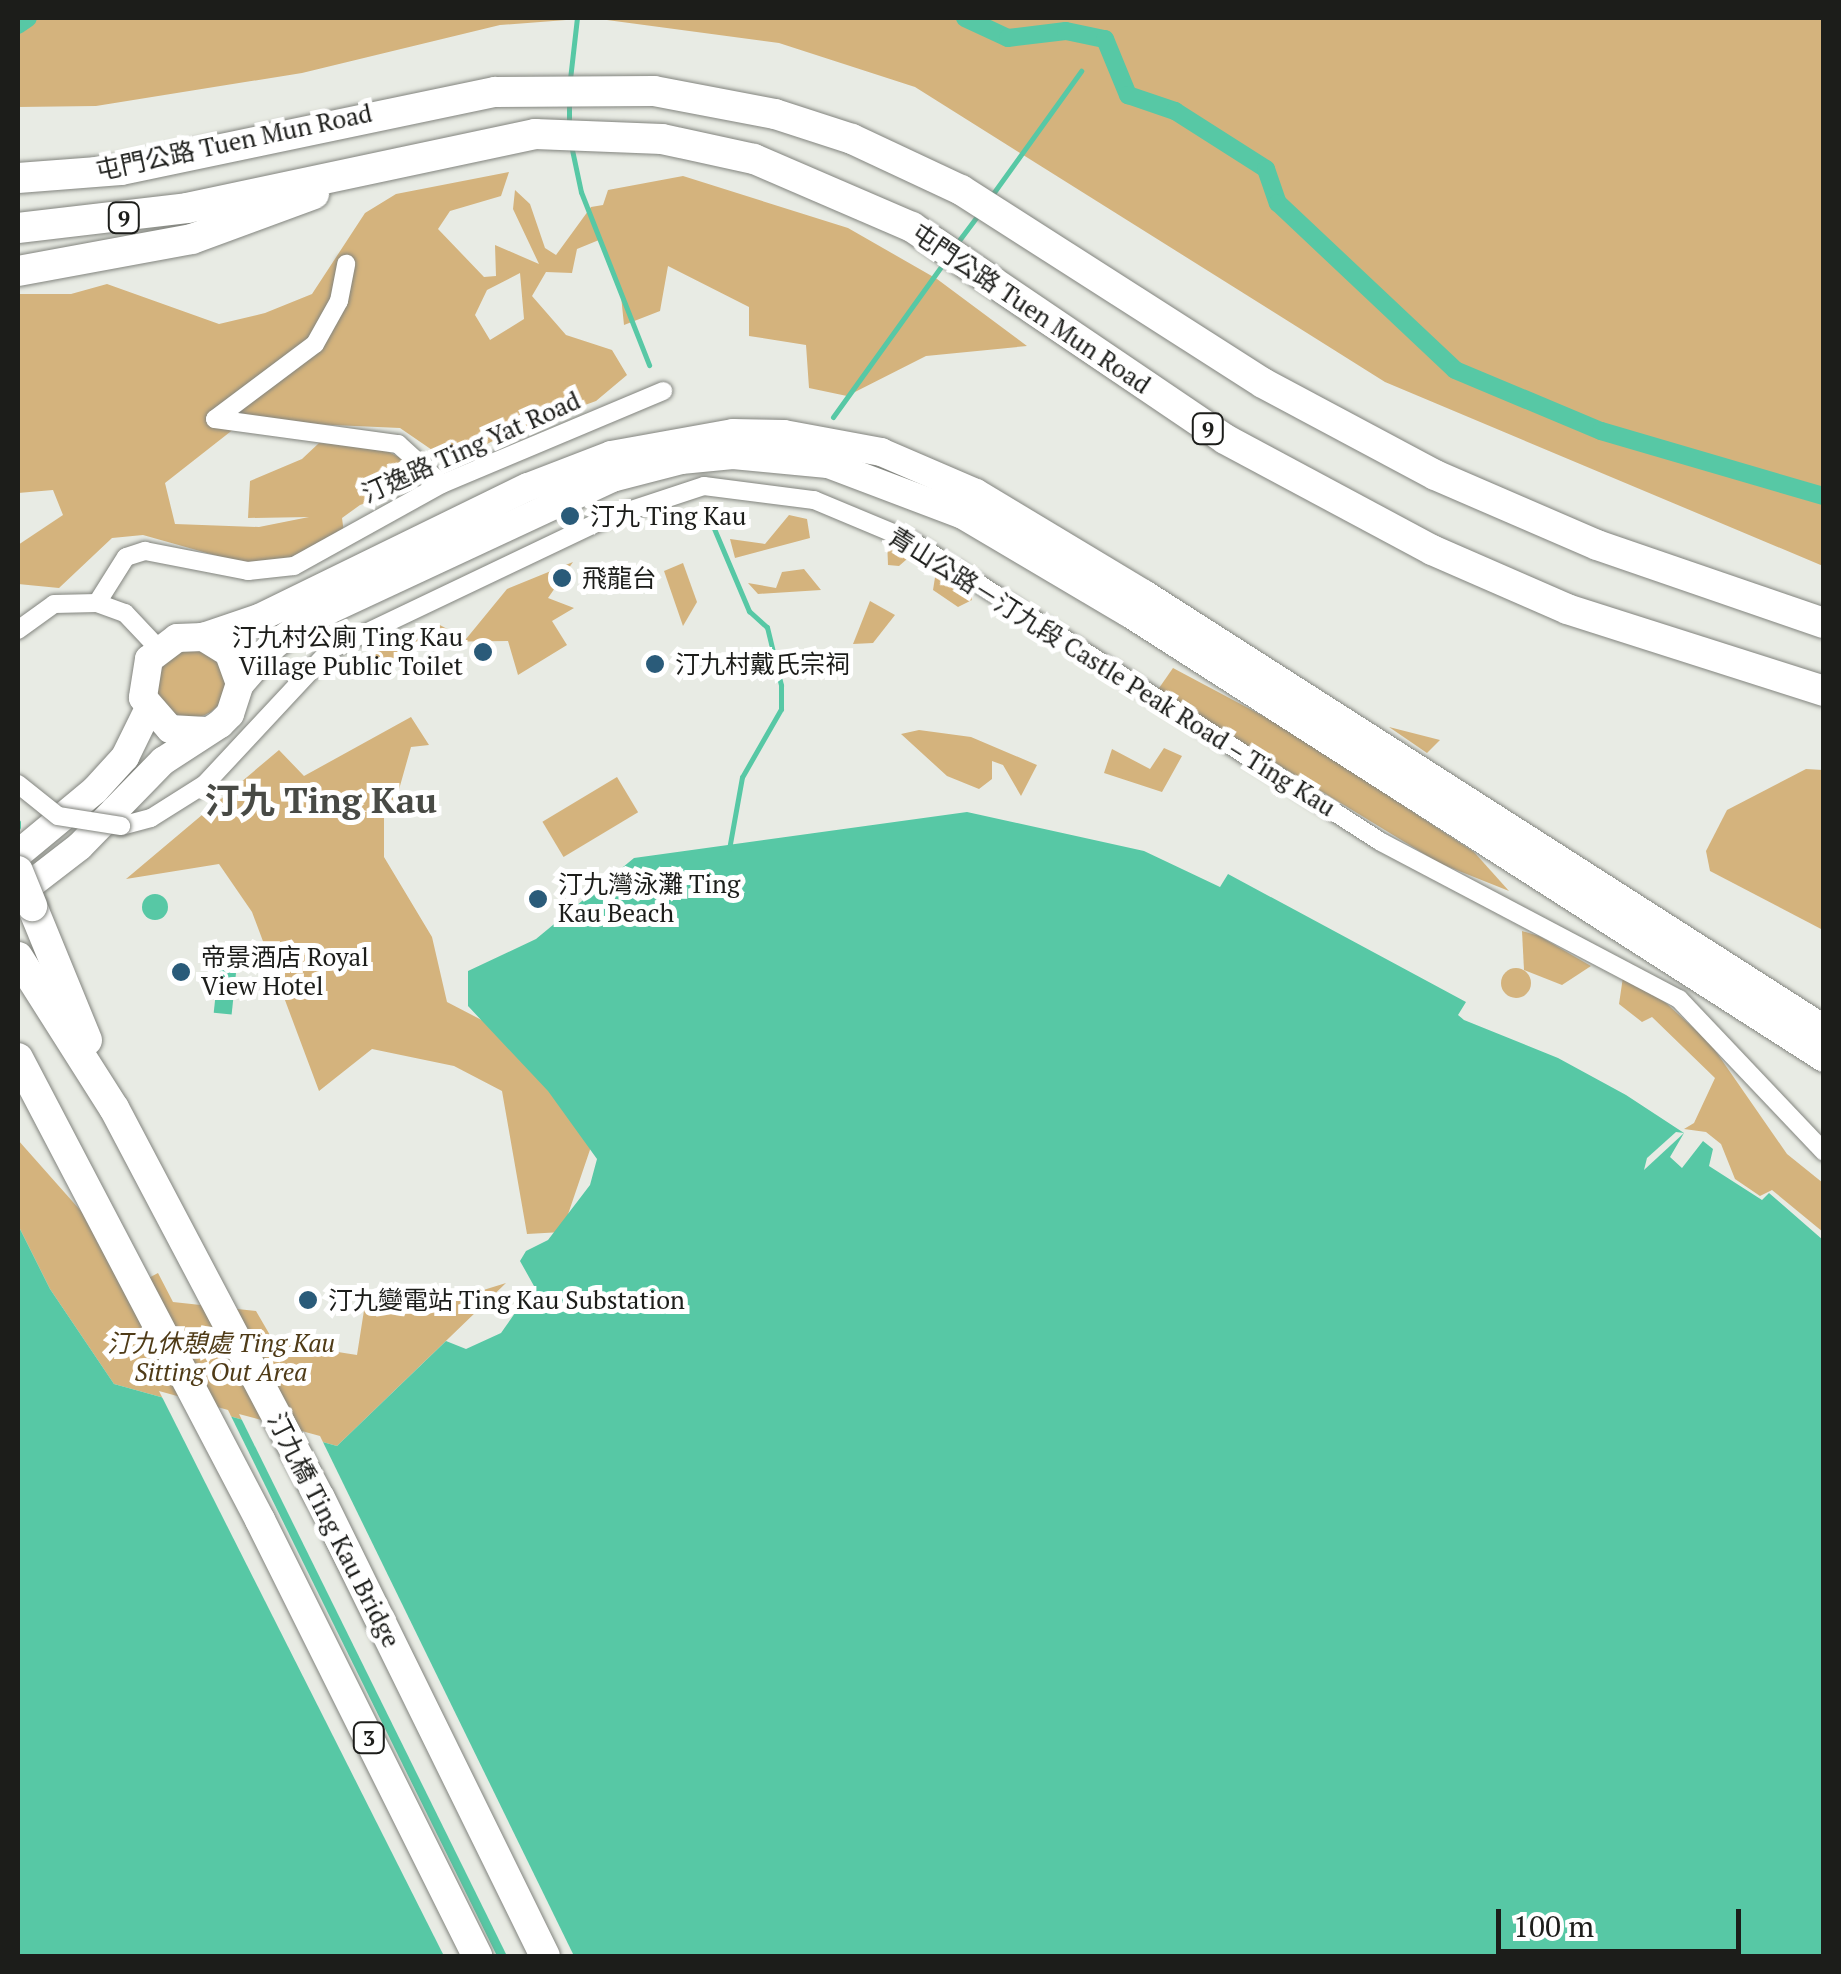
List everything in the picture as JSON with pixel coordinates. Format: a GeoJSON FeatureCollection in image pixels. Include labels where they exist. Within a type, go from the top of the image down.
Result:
{"type":"FeatureCollection","features":[{"type":"Feature","properties":{"kind":"highway","name":"屯門公路 Tuen Mun Road"},"geometry":{"type":"LineString","coordinates":[[18,178],[149,164],[495,92],[654,91],[775,114],[852,139],[961,190],[1263,382],[1435,475],[1610,550],[1824,623]]}},
{"type":"Feature","properties":{"kind":"highway","name":"屯門公路 Tuen Mun Road"},"geometry":{"type":"LineString","coordinates":[[18,228],[282,197],[366,170],[492,140],[573,132],[704,146],[808,177],[960,254],[1225,439],[1387,528],[1567,608],[1824,691]]}},
{"type":"Feature","properties":{"kind":"highway"},"geometry":{"type":"LineString","coordinates":[[18,272],[117,257],[282,197]]}},
{"type":"Feature","properties":{"kind":"highway"},"geometry":{"type":"LineString","coordinates":[[18,871],[114,1108]]}},
{"type":"Feature","properties":{"kind":"highway"},"geometry":{"type":"LineString","coordinates":[[18,957],[114,1108]]}},
{"type":"Feature","properties":{"kind":"highway","name":"3"},"geometry":{"type":"LineString","coordinates":[[18,1058],[260,1520],[477,1956]]}},
{"type":"Feature","properties":{"kind":"highway"},"geometry":{"type":"LineString","coordinates":[[18,1078],[51,1124]]}},
{"type":"Feature","properties":{"kind":"highway","name":"汀九橋 Ting Kau Bridge"},"geometry":{"type":"LineString","coordinates":[[114,1108],[320,1498],[545,1956]]}},
{"type":"Feature","properties":{"kind":"main road"},"geometry":{"type":"LineString","coordinates":[[18,854],[124,757],[148,710],[143,670],[158,648],[176,638],[203,637],[259,618],[528,486],[611,455],[733,433],[784,434],[881,452],[976,493],[1144,594],[1824,1029]]}},
{"type":"Feature","properties":{"kind":"main road"},"geometry":{"type":"LineString","coordinates":[[18,894],[80,846],[164,761],[230,714],[240,684],[274,645],[310,619],[612,478],[732,455],[828,464],[963,515],[1129,613],[1824,1058]]}},
{"type":"Feature","properties":{"kind":"main road"},"geometry":{"type":"LineString","coordinates":[[203,637],[229,654],[240,684]]}},
{"type":"Feature","properties":{"kind":"main road"},"geometry":{"type":"LineString","coordinates":[[148,710],[170,729],[206,731]]}},
{"type":"Feature","properties":{"kind":"street"},"geometry":{"type":"LineString","coordinates":[[346,264],[339,301],[315,344],[215,419],[398,444],[442,484]]}},
{"type":"Feature","properties":{"kind":"street","name":"汀逸路 Ting Yat Road"},"geometry":{"type":"LineString","coordinates":[[98,602],[126,557],[145,551],[269,573],[314,556],[373,517],[442,484],[663,391]]}},
{"type":"Feature","properties":{"kind":"street","name":"青山公路－汀九段 Castle Peak Road – Ting Kau"},"geometry":{"type":"LineString","coordinates":[[18,784],[40,806],[79,824],[122,826],[151,818],[205,784],[330,650],[617,513],[689,489],[739,487],[850,512],[912,541],[1382,842],[1678,999],[1718,1034],[1824,1152]]}},
{"type":"Feature","properties":{"kind":"street"},"geometry":{"type":"LineString","coordinates":[[18,630],[54,604],[98,602],[124,613],[158,648]]}},
{"type":"Feature","properties":{"kind":"green space"},"geometry":{"type":"Polygon","coordinates":[[[18,18],[592,18],[500,25],[302,73],[96,106],[18,107],[18,18]]]}},
{"type":"Feature","properties":{"kind":"green space"},"geometry":{"type":"Polygon","coordinates":[[[592,18],[1823,18],[1823,566],[1385,382],[915,87],[779,43],[592,18]]]}},
{"type":"Feature","properties":{"kind":"green space"},"geometry":{"type":"Polygon","coordinates":[[[509,172],[501,196],[450,211],[438,229],[484,277],[496,276],[495,245],[539,264],[513,209],[515,190],[530,204],[545,248],[556,255],[591,207],[603,205],[608,190],[683,176],[848,228],[937,279],[1027,346],[926,356],[847,396],[809,388],[806,345],[749,336],[749,307],[668,266],[660,311],[624,325],[620,286],[599,240],[577,249],[572,273],[546,272],[532,296],[566,335],[612,350],[627,375],[596,401],[508,433],[451,463],[400,428],[244,421],[165,483],[175,524],[259,527],[309,517],[248,518],[250,481],[302,459],[319,443],[379,447],[416,466],[412,487],[360,505],[342,518],[344,533],[274,565],[246,564],[143,535],[112,538],[59,588],[18,584],[18,545],[63,515],[53,490],[18,493],[18,294],[71,294],[107,284],[219,324],[265,313],[312,294],[365,213],[396,194],[509,172]],[[520,273],[487,290],[475,315],[490,340],[524,319],[520,273]]]}},
{"type":"Feature","properties":{"kind":"green space"},"geometry":{"type":"Polygon","coordinates":[[[789,515],[807,519],[810,538],[735,558],[730,539],[765,544],[789,515]]]}},
{"type":"Feature","properties":{"kind":"green space"},"geometry":{"type":"Polygon","coordinates":[[[887,539],[915,552],[899,566],[888,565],[887,539]]]}},
{"type":"Feature","properties":{"kind":"green space"},"geometry":{"type":"Polygon","coordinates":[[[573,562],[548,598],[574,608],[552,621],[567,645],[518,675],[508,641],[426,642],[403,663],[369,655],[436,623],[466,639],[507,589],[573,562]]]}},
{"type":"Feature","properties":{"kind":"green space"},"geometry":{"type":"Polygon","coordinates":[[[683,563],[697,602],[683,626],[664,571],[683,563]]]}},
{"type":"Feature","properties":{"kind":"green space"},"geometry":{"type":"Polygon","coordinates":[[[937,565],[970,569],[972,600],[958,607],[933,590],[937,565]]]}},
{"type":"Feature","properties":{"kind":"green space"},"geometry":{"type":"Polygon","coordinates":[[[804,569],[821,590],[758,594],[748,583],[776,588],[782,572],[804,569]]]}},
{"type":"Feature","properties":{"kind":"green space"},"geometry":{"type":"Polygon","coordinates":[[[870,601],[895,615],[873,643],[853,644],[870,601]]]}},
{"type":"Feature","properties":{"kind":"green space"},"geometry":{"type":"Polygon","coordinates":[[[191,648],[205,650],[216,658],[224,669],[224,697],[216,708],[205,716],[191,718],[177,716],[166,708],[158,697],[156,683],[158,669],[166,658],[177,650],[191,648]]]}},
{"type":"Feature","properties":{"kind":"green space"},"geometry":{"type":"Polygon","coordinates":[[[1173,668],[1282,726],[1474,852],[1509,891],[1439,863],[1157,691],[1173,668]]]}},
{"type":"Feature","properties":{"kind":"green space"},"geometry":{"type":"Polygon","coordinates":[[[411,717],[429,745],[411,747],[398,793],[384,812],[384,857],[432,937],[447,1002],[524,1042],[594,1138],[562,1232],[527,1234],[502,1091],[454,1066],[372,1049],[319,1091],[252,912],[219,864],[126,879],[279,750],[304,776],[411,717]]]}},
{"type":"Feature","properties":{"kind":"green space"},"geometry":{"type":"Polygon","coordinates":[[[1389,727],[1440,740],[1427,753],[1389,727]]]}},
{"type":"Feature","properties":{"kind":"green space"},"geometry":{"type":"Polygon","coordinates":[[[919,730],[971,737],[1037,765],[1021,796],[1003,765],[992,761],[992,779],[979,789],[947,776],[901,734],[919,730]]]}},
{"type":"Feature","properties":{"kind":"green space"},"geometry":{"type":"Polygon","coordinates":[[[1164,748],[1182,756],[1162,792],[1104,773],[1112,749],[1150,769],[1164,748]]]}},
{"type":"Feature","properties":{"kind":"green space"},"geometry":{"type":"Polygon","coordinates":[[[1806,769],[1823,770],[1823,930],[1710,871],[1706,851],[1727,810],[1806,769]]]}},
{"type":"Feature","properties":{"kind":"green space"},"geometry":{"type":"Polygon","coordinates":[[[617,777],[638,812],[564,857],[542,822],[617,777]]]}},
{"type":"Feature","properties":{"kind":"green space"},"geometry":{"type":"Polygon","coordinates":[[[1522,931],[1539,936],[1591,966],[1562,985],[1524,970],[1522,931]]]}},
{"type":"Feature","properties":{"kind":"green space"},"geometry":{"type":"Polygon","coordinates":[[[1516,968],[1527,972],[1531,983],[1527,994],[1516,998],[1505,994],[1501,983],[1505,972],[1516,968]]]}},
{"type":"Feature","properties":{"kind":"green space"},"geometry":{"type":"Polygon","coordinates":[[[1623,977],[1666,1003],[1710,1043],[1787,1154],[1823,1183],[1823,1232],[1772,1190],[1760,1196],[1735,1179],[1721,1144],[1706,1132],[1684,1129],[1694,1123],[1715,1078],[1652,1017],[1642,1022],[1619,1004],[1623,977]]]}},
{"type":"Feature","properties":{"kind":"green space","name":"汀九休憩處 Ting Kau Sitting Out Area"},"geometry":{"type":"Polygon","coordinates":[[[18,1140],[143,1281],[158,1273],[173,1302],[256,1311],[274,1342],[357,1355],[365,1304],[381,1286],[416,1294],[477,1292],[506,1283],[337,1446],[114,1384],[50,1289],[18,1225],[18,1140]]]}},
{"type":"Feature","properties":{"kind":"shaded area"},"geometry":{"type":"Polygon","coordinates":[[[967,812],[1144,851],[1220,887],[1228,874],[1466,1002],[1458,1015],[1464,1020],[1558,1058],[1626,1095],[1684,1133],[1670,1157],[1682,1168],[1703,1141],[1713,1149],[1709,1166],[1762,1200],[1769,1193],[1823,1240],[1823,1956],[18,1956],[18,1225],[50,1289],[114,1384],[337,1446],[446,1341],[466,1349],[501,1333],[534,1286],[520,1261],[526,1251],[548,1240],[590,1185],[597,1159],[548,1091],[468,1006],[468,971],[536,939],[634,858],[967,812]]]}},
{"type":"Feature","properties":{"kind":"shaded area"},"geometry":{"type":"Polygon","coordinates":[[[155,894],[164,898],[168,907],[164,916],[155,920],[146,916],[142,907],[146,898],[155,894]]]}},
{"type":"Feature","properties":{"kind":"shaded area"},"geometry":{"type":"Polygon","coordinates":[[[220,953],[238,955],[232,1015],[214,1013],[220,953]]]}},
{"type":"Feature","properties":{"kind":"pier"},"geometry":{"type":"Polygon","coordinates":[[[1676,1132],[1684,1133],[1644,1170],[1647,1158],[1676,1132]]]}},
{"type":"Feature","properties":{"kind":"pier"},"geometry":{"type":"Polygon","coordinates":[[[159,1391],[228,1410],[497,1956],[444,1956],[159,1391]]]}},
{"type":"Feature","properties":{"kind":"pier"},"geometry":{"type":"Polygon","coordinates":[[[239,1414],[320,1436],[574,1956],[507,1956],[239,1414]]]}},
{"type":"Feature","properties":{"kind":"waterway"},"geometry":{"type":"LineString","coordinates":[[18,25],[28,18]]}},
{"type":"Feature","properties":{"kind":"waterway"},"geometry":{"type":"LineString","coordinates":[[570,79],[577,18]]}},
{"type":"Feature","properties":{"kind":"waterway"},"geometry":{"type":"LineString","coordinates":[[965,18],[1008,38],[1066,31],[1105,39],[1128,95],[1175,111],[1266,169],[1278,203],[1455,370],[1601,431],[1824,496]]}},
{"type":"Feature","properties":{"kind":"waterway"},"geometry":{"type":"LineString","coordinates":[[992,195],[1081,71]]}},
{"type":"Feature","properties":{"kind":"waterway"},"geometry":{"type":"LineString","coordinates":[[569,100],[569,124]]}},
{"type":"Feature","properties":{"kind":"waterway"},"geometry":{"type":"LineString","coordinates":[[571,145],[581,192],[649,365]]}},
{"type":"Feature","properties":{"kind":"waterway"},"geometry":{"type":"LineString","coordinates":[[957,243],[980,212]]}},
{"type":"Feature","properties":{"kind":"waterway"},"geometry":{"type":"LineString","coordinates":[[833,417],[945,261]]}},
{"type":"Feature","properties":{"kind":"waterway"},"geometry":{"type":"LineString","coordinates":[[707,512],[749,611],[767,627],[781,685],[781,709],[742,777],[729,849]]}},
{"type":"Feature","properties":{"kind":"waterway"},"geometry":{"type":"LineString","coordinates":[[18,822],[18,827]]}},
{"type":"Feature","properties":{"kind":"place","name":"汀九 Ting Kau"},"geometry":{"type":"Point","coordinates":[570,516]}},
{"type":"Feature","properties":{"kind":"place","name":"飛龍台"},"geometry":{"type":"Point","coordinates":[562,578]}},
{"type":"Feature","properties":{"kind":"place","name":"汀九村公廁 Ting Kau Village Public Toilet"},"geometry":{"type":"Point","coordinates":[483,652]}},
{"type":"Feature","properties":{"kind":"place","name":"汀九村戴氏宗祠"},"geometry":{"type":"Point","coordinates":[655,664]}},
{"type":"Feature","properties":{"kind":"place","name":"汀九灣泳灘 Ting Kau Beach"},"geometry":{"type":"Point","coordinates":[538,899]}},
{"type":"Feature","properties":{"kind":"place","name":"帝景酒店 Royal View Hotel"},"geometry":{"type":"Point","coordinates":[181,972]}},
{"type":"Feature","properties":{"kind":"place","name":"汀九變電站 Ting Kau Substation"},"geometry":{"type":"Point","coordinates":[308,1300]}},
{"type":"Feature","properties":{"kind":"district","name":"汀九 Ting Kau"},"geometry":{"type":"Point","coordinates":[321,800]}}]}
